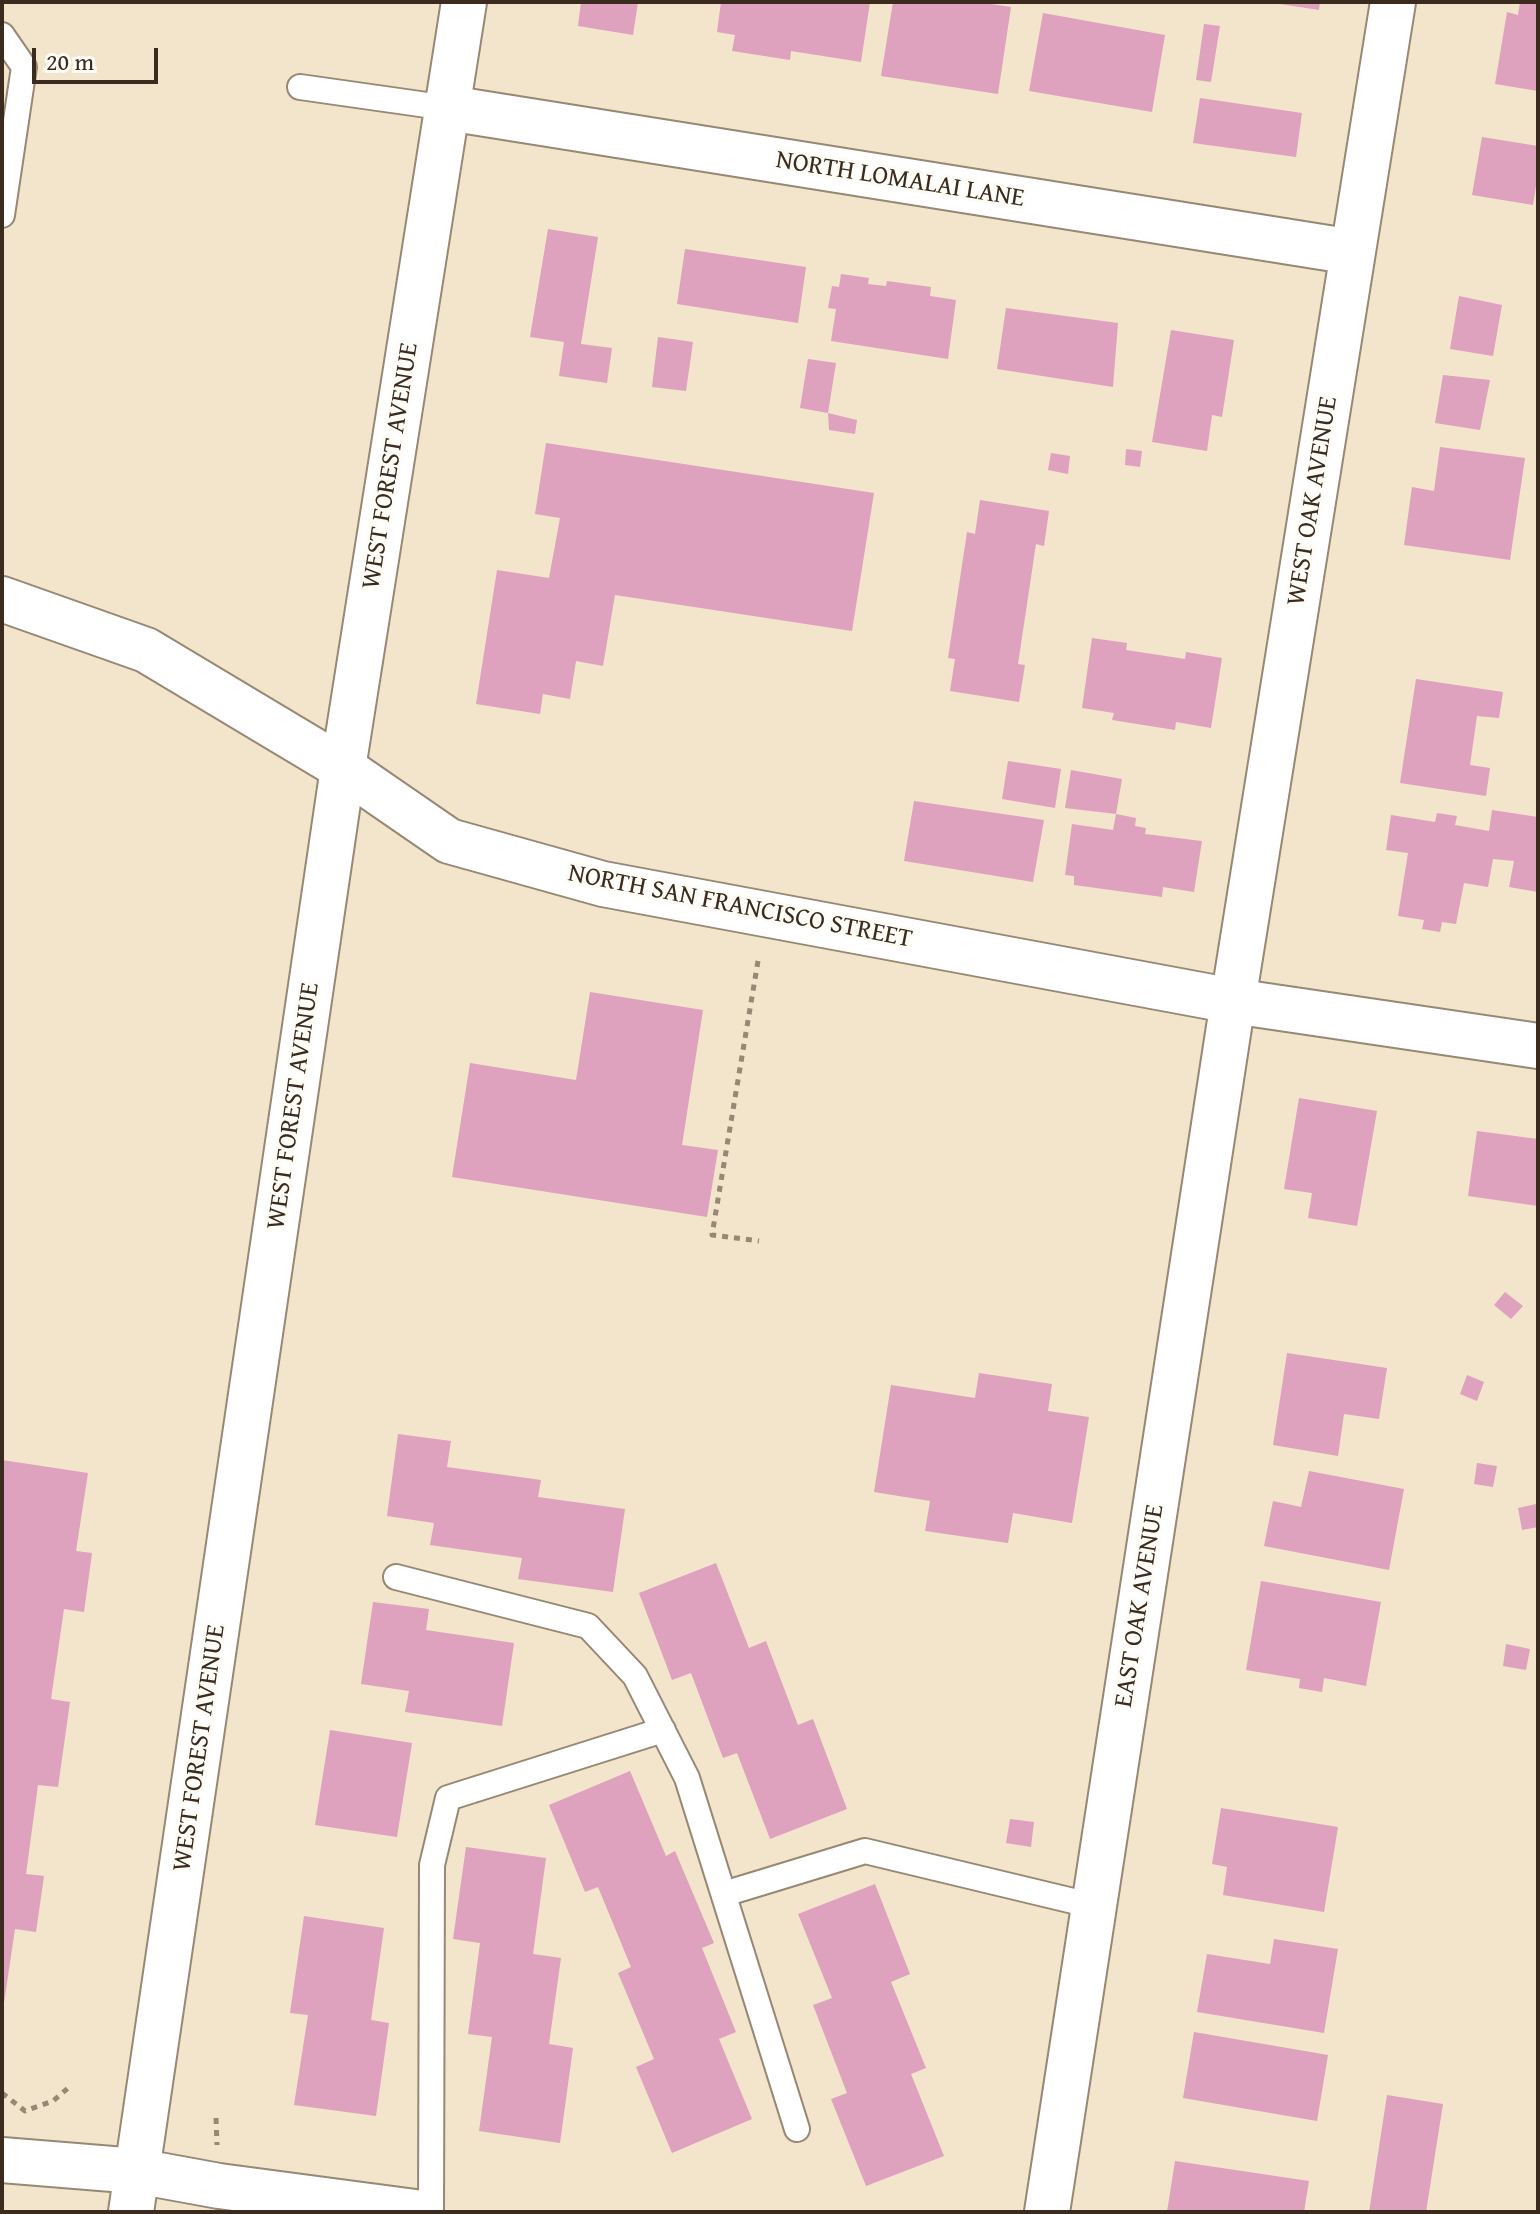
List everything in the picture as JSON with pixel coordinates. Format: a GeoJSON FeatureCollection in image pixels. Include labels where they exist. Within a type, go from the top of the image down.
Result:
{"type":"FeatureCollection","features":[{"type":"Feature","properties":{"kind":"street","name":"WEST FOREST AVENUE"},"geometry":{"type":"LineString","coordinates":[[134,2192],[343,768],[464,2]]}},
{"type":"Feature","properties":{"kind":"street","name":"WEST OAK AVENUE"},"geometry":{"type":"LineString","coordinates":[[1233,1001],[1393,2]]}},
{"type":"Feature","properties":{"kind":"street","name":"NORTH LOMALAI LANE"},"geometry":{"type":"LineString","coordinates":[[448,108],[1353,252]]}},
{"type":"Feature","properties":{"kind":"street","name":"NORTH SAN FRANCISCO STREET"},"geometry":{"type":"LineString","coordinates":[[2,599],[146,650],[343,768],[449,841],[603,884],[1233,1001],[1538,1046]]}},
{"type":"Feature","properties":{"kind":"street","name":"EAST OAK AVENUE"},"geometry":{"type":"LineString","coordinates":[[1047,2212],[1233,1001]]}},
{"type":"Feature","properties":{"kind":"street"},"geometry":{"type":"LineString","coordinates":[[2,2160],[134,2192],[219,2186],[415,2212]]}},
{"type":"Feature","properties":{"kind":"lane"},"geometry":{"type":"LineString","coordinates":[[2,35],[24,67],[2,215]]}},
{"type":"Feature","properties":{"kind":"lane"},"geometry":{"type":"LineString","coordinates":[[300,87],[448,108]]}},
{"type":"Feature","properties":{"kind":"lane"},"geometry":{"type":"LineString","coordinates":[[396,1577],[588,1626],[635,1676],[687,1778],[797,2129]]}},
{"type":"Feature","properties":{"kind":"lane"},"geometry":{"type":"LineString","coordinates":[[431,2212],[432,1865],[448,1798],[663,1730]]}},
{"type":"Feature","properties":{"kind":"lane"},"geometry":{"type":"LineString","coordinates":[[724,1894],[865,1851],[1094,1906]]}},
{"type":"Feature","properties":{"kind":"path"},"geometry":{"type":"LineString","coordinates":[[758,961],[712,1235],[759,1241]]}},
{"type":"Feature","properties":{"kind":"path"},"geometry":{"type":"LineString","coordinates":[[2,2093],[25,2111],[53,2101],[68,2088]]}},
{"type":"Feature","properties":{"kind":"building"},"geometry":{"type":"Polygon","coordinates":[[[581,2],[638,2],[633,35],[578,26],[581,2]]]}},
{"type":"Feature","properties":{"kind":"building"},"geometry":{"type":"Polygon","coordinates":[[[721,2],[870,2],[861,62],[791,51],[790,60],[732,51],[735,35],[717,32],[721,2]]]}},
{"type":"Feature","properties":{"kind":"building"},"geometry":{"type":"Polygon","coordinates":[[[893,2],[978,2],[1011,7],[998,94],[881,76],[893,2]]]}},
{"type":"Feature","properties":{"kind":"building"},"geometry":{"type":"Polygon","coordinates":[[[1280,2],[1320,2],[1319,10],[1280,2]]]}},
{"type":"Feature","properties":{"kind":"building"},"geometry":{"type":"Polygon","coordinates":[[[1520,2],[1538,2],[1538,91],[1495,84],[1507,12],[1518,15],[1520,2]]]}},
{"type":"Feature","properties":{"kind":"building"},"geometry":{"type":"Polygon","coordinates":[[[1043,13],[1165,35],[1152,112],[1029,91],[1043,13]]]}},
{"type":"Feature","properties":{"kind":"building"},"geometry":{"type":"Polygon","coordinates":[[[1204,24],[1220,26],[1211,82],[1196,80],[1204,24]]]}},
{"type":"Feature","properties":{"kind":"building"},"geometry":{"type":"Polygon","coordinates":[[[1200,98],[1302,113],[1296,157],[1193,143],[1200,98]]]}},
{"type":"Feature","properties":{"kind":"building"},"geometry":{"type":"Polygon","coordinates":[[[1482,137],[1538,146],[1533,205],[1472,195],[1482,137]]]}},
{"type":"Feature","properties":{"kind":"building"},"geometry":{"type":"Polygon","coordinates":[[[548,229],[598,237],[581,344],[612,348],[607,383],[559,376],[564,342],[530,337],[548,229]]]}},
{"type":"Feature","properties":{"kind":"building"},"geometry":{"type":"Polygon","coordinates":[[[685,249],[806,267],[798,323],[677,304],[685,249]]]}},
{"type":"Feature","properties":{"kind":"building"},"geometry":{"type":"Polygon","coordinates":[[[841,274],[869,278],[868,284],[886,286],[887,281],[931,287],[930,296],[956,300],[948,359],[831,341],[836,309],[828,308],[832,286],[839,287],[841,274]]]}},
{"type":"Feature","properties":{"kind":"building"},"geometry":{"type":"Polygon","coordinates":[[[1459,296],[1502,305],[1493,356],[1450,349],[1459,296]]]}},
{"type":"Feature","properties":{"kind":"building"},"geometry":{"type":"Polygon","coordinates":[[[1006,308],[1118,323],[1113,387],[997,369],[1006,308]]]}},
{"type":"Feature","properties":{"kind":"building"},"geometry":{"type":"Polygon","coordinates":[[[1171,330],[1234,340],[1222,417],[1212,415],[1207,451],[1152,442],[1171,330]]]}},
{"type":"Feature","properties":{"kind":"building"},"geometry":{"type":"Polygon","coordinates":[[[658,337],[693,342],[686,391],[652,387],[658,337]]]}},
{"type":"Feature","properties":{"kind":"building"},"geometry":{"type":"Polygon","coordinates":[[[808,359],[836,363],[828,413],[800,408],[808,359]]]}},
{"type":"Feature","properties":{"kind":"building"},"geometry":{"type":"Polygon","coordinates":[[[1443,375],[1490,380],[1480,430],[1435,423],[1443,375]]]}},
{"type":"Feature","properties":{"kind":"building"},"geometry":{"type":"Polygon","coordinates":[[[828,413],[857,420],[855,434],[829,430],[828,413]]]}},
{"type":"Feature","properties":{"kind":"building"},"geometry":{"type":"Polygon","coordinates":[[[546,443],[874,493],[852,631],[615,595],[603,666],[576,661],[570,699],[543,694],[540,714],[476,704],[497,570],[549,578],[560,518],[535,514],[546,443]]]}},
{"type":"Feature","properties":{"kind":"building"},"geometry":{"type":"Polygon","coordinates":[[[1440,447],[1525,458],[1510,560],[1404,545],[1412,487],[1434,491],[1440,447]]]}},
{"type":"Feature","properties":{"kind":"building"},"geometry":{"type":"Polygon","coordinates":[[[1126,449],[1142,451],[1140,467],[1125,465],[1126,449]]]}},
{"type":"Feature","properties":{"kind":"building"},"geometry":{"type":"Polygon","coordinates":[[[1051,453],[1070,456],[1068,474],[1048,470],[1051,453]]]}},
{"type":"Feature","properties":{"kind":"building"},"geometry":{"type":"Polygon","coordinates":[[[980,500],[1049,511],[1044,546],[1036,544],[1018,664],[1025,665],[1019,702],[950,691],[955,659],[948,658],[967,532],[975,534],[980,500]]]}},
{"type":"Feature","properties":{"kind":"building"},"geometry":{"type":"Polygon","coordinates":[[[1092,638],[1127,643],[1126,650],[1185,659],[1186,652],[1222,658],[1211,728],[1176,722],[1175,730],[1112,720],[1114,713],[1082,708],[1092,638]]]}},
{"type":"Feature","properties":{"kind":"building"},"geometry":{"type":"Polygon","coordinates":[[[1416,679],[1503,692],[1499,718],[1477,716],[1470,765],[1490,768],[1486,796],[1400,783],[1416,679]]]}},
{"type":"Feature","properties":{"kind":"building"},"geometry":{"type":"Polygon","coordinates":[[[1008,761],[1061,769],[1055,808],[1002,799],[1008,761]]]}},
{"type":"Feature","properties":{"kind":"building"},"geometry":{"type":"Polygon","coordinates":[[[1071,770],[1122,779],[1116,814],[1065,808],[1071,770]]]}},
{"type":"Feature","properties":{"kind":"building"},"geometry":{"type":"Polygon","coordinates":[[[914,801],[1044,820],[1033,882],[904,861],[914,801]]]}},
{"type":"Feature","properties":{"kind":"building"},"geometry":{"type":"Polygon","coordinates":[[[1492,810],[1538,817],[1538,892],[1509,887],[1514,861],[1493,859],[1488,887],[1464,883],[1456,924],[1442,922],[1440,932],[1422,929],[1424,920],[1398,916],[1408,853],[1386,850],[1391,815],[1435,822],[1437,813],[1457,816],[1455,825],[1489,831],[1492,810]]]}},
{"type":"Feature","properties":{"kind":"building"},"geometry":{"type":"Polygon","coordinates":[[[1116,814],[1136,818],[1135,826],[1146,828],[1145,834],[1202,841],[1194,892],[1163,887],[1162,897],[1074,885],[1074,876],[1065,875],[1072,824],[1113,830],[1116,814]]]}},
{"type":"Feature","properties":{"kind":"building"},"geometry":{"type":"Polygon","coordinates":[[[590,992],[703,1010],[682,1145],[718,1150],[707,1217],[452,1177],[470,1063],[576,1080],[590,992]]]}},
{"type":"Feature","properties":{"kind":"building"},"geometry":{"type":"Polygon","coordinates":[[[1299,1098],[1377,1111],[1357,1226],[1308,1218],[1312,1193],[1284,1189],[1299,1098]]]}},
{"type":"Feature","properties":{"kind":"building"},"geometry":{"type":"Polygon","coordinates":[[[1477,1131],[1538,1139],[1538,1206],[1468,1196],[1477,1131]]]}},
{"type":"Feature","properties":{"kind":"building"},"geometry":{"type":"Polygon","coordinates":[[[1505,1292],[1523,1306],[1511,1319],[1494,1305],[1505,1292]]]}},
{"type":"Feature","properties":{"kind":"building"},"geometry":{"type":"Polygon","coordinates":[[[1287,1353],[1387,1368],[1379,1419],[1344,1414],[1338,1456],[1273,1445],[1287,1353]]]}},
{"type":"Feature","properties":{"kind":"building"},"geometry":{"type":"Polygon","coordinates":[[[979,1373],[1052,1384],[1048,1411],[1089,1417],[1072,1523],[1013,1513],[1008,1543],[925,1531],[930,1501],[874,1492],[891,1385],[975,1398],[979,1373]]]}},
{"type":"Feature","properties":{"kind":"building"},"geometry":{"type":"Polygon","coordinates":[[[1467,1375],[1484,1382],[1477,1401],[1460,1394],[1467,1375]]]}},
{"type":"Feature","properties":{"kind":"building"},"geometry":{"type":"Polygon","coordinates":[[[398,1434],[451,1441],[447,1467],[541,1480],[538,1497],[625,1509],[613,1592],[518,1579],[522,1558],[430,1545],[434,1523],[387,1516],[398,1434]]]}},
{"type":"Feature","properties":{"kind":"building"},"geometry":{"type":"Polygon","coordinates":[[[2,1460],[88,1473],[76,1551],[92,1553],[84,1612],[64,1609],[51,1699],[70,1702],[58,1787],[38,1785],[26,1874],[44,1876],[36,1932],[15,1929],[4,2003],[2,2003],[2,1460]]]}},
{"type":"Feature","properties":{"kind":"building"},"geometry":{"type":"Polygon","coordinates":[[[1477,1463],[1497,1466],[1493,1487],[1474,1484],[1477,1463]]]}},
{"type":"Feature","properties":{"kind":"building"},"geometry":{"type":"Polygon","coordinates":[[[1309,1471],[1404,1489],[1389,1570],[1264,1546],[1273,1501],[1301,1507],[1309,1471]]]}},
{"type":"Feature","properties":{"kind":"building"},"geometry":{"type":"Polygon","coordinates":[[[1536,1504],[1538,1527],[1522,1530],[1518,1508],[1536,1504]]]}},
{"type":"Feature","properties":{"kind":"building"},"geometry":{"type":"Polygon","coordinates":[[[716,1563],[749,1648],[766,1641],[798,1725],[813,1719],[847,1809],[770,1839],[737,1753],[723,1758],[691,1673],[672,1680],[639,1593],[716,1563]]]}},
{"type":"Feature","properties":{"kind":"building"},"geometry":{"type":"Polygon","coordinates":[[[1261,1581],[1381,1602],[1366,1686],[1324,1678],[1322,1692],[1299,1688],[1300,1679],[1246,1670],[1261,1581]]]}},
{"type":"Feature","properties":{"kind":"building"},"geometry":{"type":"Polygon","coordinates":[[[373,1602],[429,1609],[426,1630],[514,1643],[502,1726],[405,1712],[409,1691],[361,1684],[373,1602]]]}},
{"type":"Feature","properties":{"kind":"building"},"geometry":{"type":"Polygon","coordinates":[[[1506,1644],[1530,1649],[1526,1670],[1503,1666],[1506,1644]]]}},
{"type":"Feature","properties":{"kind":"building"},"geometry":{"type":"Polygon","coordinates":[[[330,1730],[412,1743],[397,1837],[315,1825],[330,1730]]]}},
{"type":"Feature","properties":{"kind":"building"},"geometry":{"type":"Polygon","coordinates":[[[630,1771],[666,1856],[675,1851],[714,1943],[702,1948],[736,2032],[719,2039],[752,2119],[672,2153],[636,2067],[654,2059],[618,1973],[631,1967],[598,1887],[585,1892],[549,1805],[630,1771]]]}},
{"type":"Feature","properties":{"kind":"building"},"geometry":{"type":"Polygon","coordinates":[[[1221,1808],[1338,1827],[1324,1912],[1223,1895],[1227,1867],[1212,1864],[1221,1808]]]}},
{"type":"Feature","properties":{"kind":"building"},"geometry":{"type":"Polygon","coordinates":[[[1010,1819],[1034,1822],[1031,1847],[1006,1843],[1010,1819]]]}},
{"type":"Feature","properties":{"kind":"building"},"geometry":{"type":"Polygon","coordinates":[[[466,1847],[546,1858],[533,1954],[561,1958],[549,2044],[573,2048],[560,2143],[479,2131],[492,2037],[468,2034],[480,1943],[453,1939],[466,1847]]]}},
{"type":"Feature","properties":{"kind":"building"},"geometry":{"type":"Polygon","coordinates":[[[875,1884],[910,1974],[891,1982],[926,2068],[911,2074],[944,2156],[866,2186],[831,2099],[847,2093],[813,2005],[832,1998],[798,1914],[875,1884]]]}},
{"type":"Feature","properties":{"kind":"building"},"geometry":{"type":"Polygon","coordinates":[[[304,1916],[384,1928],[371,2020],[389,2023],[376,2116],[294,2105],[308,2015],[290,2013],[304,1916]]]}},
{"type":"Feature","properties":{"kind":"building"},"geometry":{"type":"Polygon","coordinates":[[[1274,1939],[1338,1949],[1324,2033],[1197,2012],[1207,1954],[1270,1964],[1274,1939]]]}},
{"type":"Feature","properties":{"kind":"building"},"geometry":{"type":"Polygon","coordinates":[[[1194,2032],[1328,2055],[1317,2121],[1183,2098],[1194,2032]]]}},
{"type":"Feature","properties":{"kind":"building"},"geometry":{"type":"Polygon","coordinates":[[[1387,2095],[1443,2104],[1426,2212],[1369,2212],[1387,2095]]]}},
{"type":"Feature","properties":{"kind":"building"},"geometry":{"type":"Polygon","coordinates":[[[1175,2161],[1309,2181],[1304,2212],[1167,2212],[1175,2161]]]}}]}
